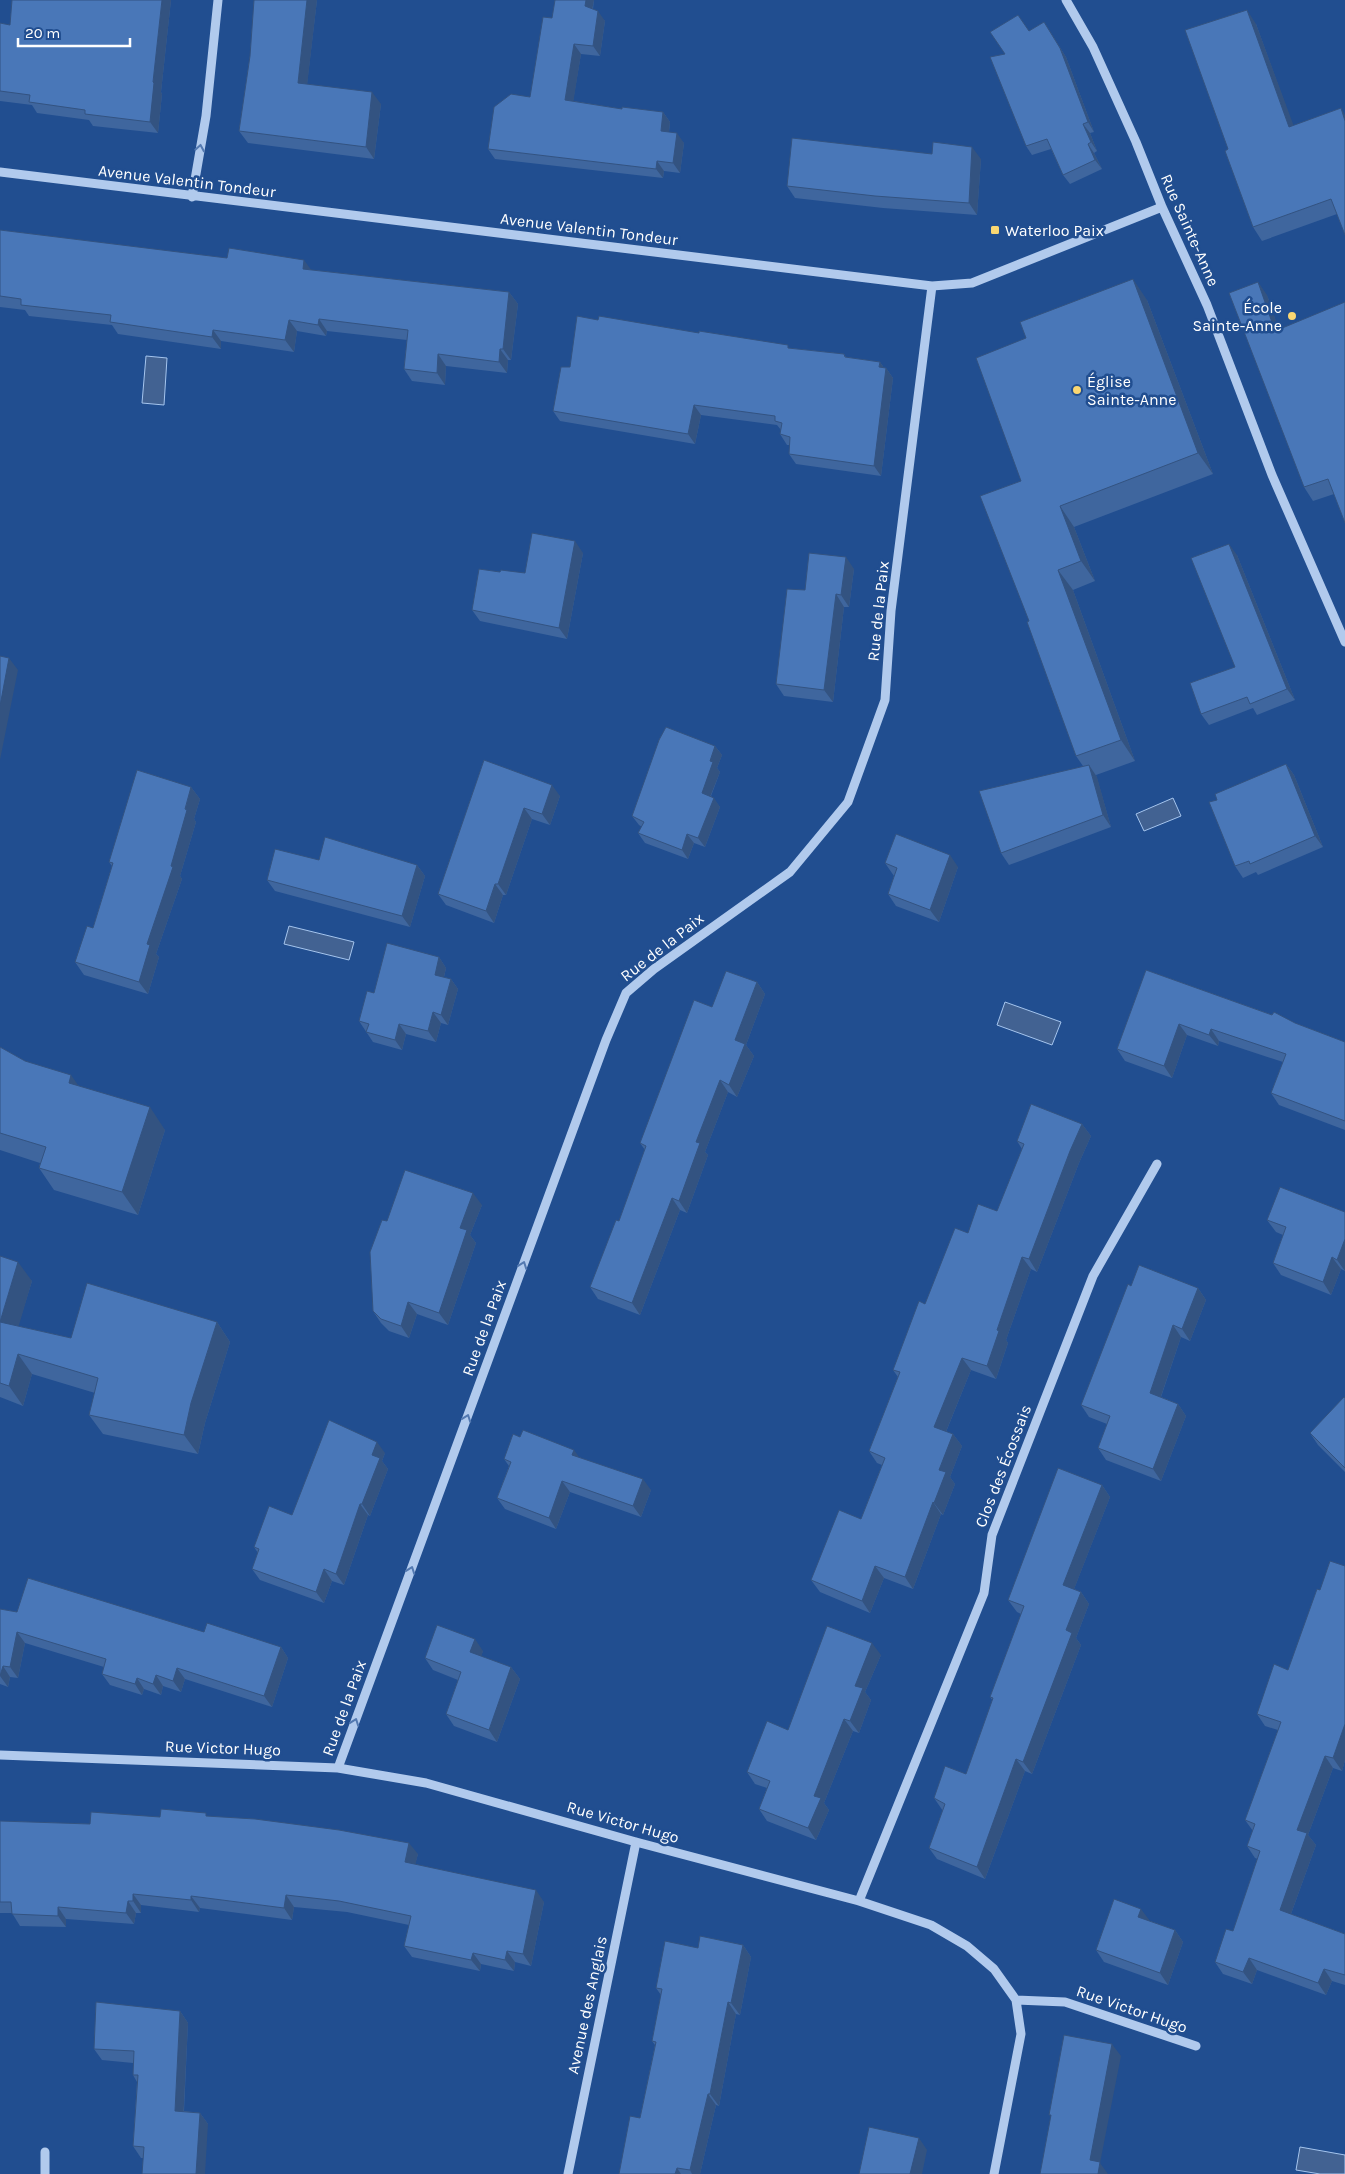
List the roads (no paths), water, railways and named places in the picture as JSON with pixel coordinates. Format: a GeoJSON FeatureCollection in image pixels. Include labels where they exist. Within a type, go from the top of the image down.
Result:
{"type":"FeatureCollection","features":[{"type":"Feature","properties":{"kind":"street"},"geometry":{"type":"LineString","coordinates":[[192,196],[206,116],[218,0]]}},
{"type":"Feature","properties":{"kind":"street","name":"Rue Sainte-Anne"},"geometry":{"type":"LineString","coordinates":[[1066,0],[1094,47],[1136,142],[1162,207],[1206,305],[1272,476],[1345,642]]}},
{"type":"Feature","properties":{"kind":"street","name":"Avenue Valentin Tondeur"},"geometry":{"type":"LineString","coordinates":[[0,172],[932,286],[972,283],[1162,207]]}},
{"type":"Feature","properties":{"kind":"street","name":"Rue de la Paix"},"geometry":{"type":"LineString","coordinates":[[338,1768],[606,1040],[626,993],[654,969],[790,872],[848,802],[885,700],[891,611],[932,286]]}},
{"type":"Feature","properties":{"kind":"street","name":"Clos des Écossais"},"geometry":{"type":"LineString","coordinates":[[859,1901],[984,1593],[992,1536],[1093,1276],[1157,1164]]}},
{"type":"Feature","properties":{"kind":"street","name":"Rue Victor Hugo"},"geometry":{"type":"LineString","coordinates":[[0,1755],[338,1768],[426,1783],[636,1842],[859,1901],[931,1925],[967,1946],[994,1969],[1016,2000],[1065,2002],[1196,2046]]}},
{"type":"Feature","properties":{"kind":"street","name":"Avenue des Anglais"},"geometry":{"type":"LineString","coordinates":[[568,2174],[636,1842]]}},
{"type":"Feature","properties":{"kind":"street"},"geometry":{"type":"LineString","coordinates":[[994,2174],[1021,2034],[1016,2000]]}},
{"type":"Feature","properties":{"kind":"street"},"geometry":{"type":"LineString","coordinates":[[45,2152],[45,2174]]}},
{"type":"Feature","properties":{"kind":"water"},"geometry":{"type":"Polygon","coordinates":[[[146,356],[167,358],[164,405],[142,403],[146,356]]]}},
{"type":"Feature","properties":{"kind":"water"},"geometry":{"type":"Polygon","coordinates":[[[1173,798],[1181,816],[1144,831],[1136,814],[1173,798]]]}},
{"type":"Feature","properties":{"kind":"water"},"geometry":{"type":"Polygon","coordinates":[[[289,926],[354,942],[349,960],[284,944],[289,926]]]}},
{"type":"Feature","properties":{"kind":"water"},"geometry":{"type":"Polygon","coordinates":[[[1005,1002],[1061,1022],[1052,1045],[997,1025],[1005,1002]]]}},
{"type":"Feature","properties":{"kind":"water"},"geometry":{"type":"Polygon","coordinates":[[[1300,2147],[1345,2155],[1345,2174],[1320,2174],[1296,2170],[1300,2147]]]}},
{"type":"Feature","properties":{"kind":"place","name":"Waterloo Paix"},"geometry":{"type":"Point","coordinates":[995,230]}},
{"type":"Feature","properties":{"kind":"place","name":"École Sainte-Anne"},"geometry":{"type":"Point","coordinates":[1292,316]}},
{"type":"Feature","properties":{"kind":"place","name":"Église Sainte-Anne"},"geometry":{"type":"Point","coordinates":[1077,390]}}]}
